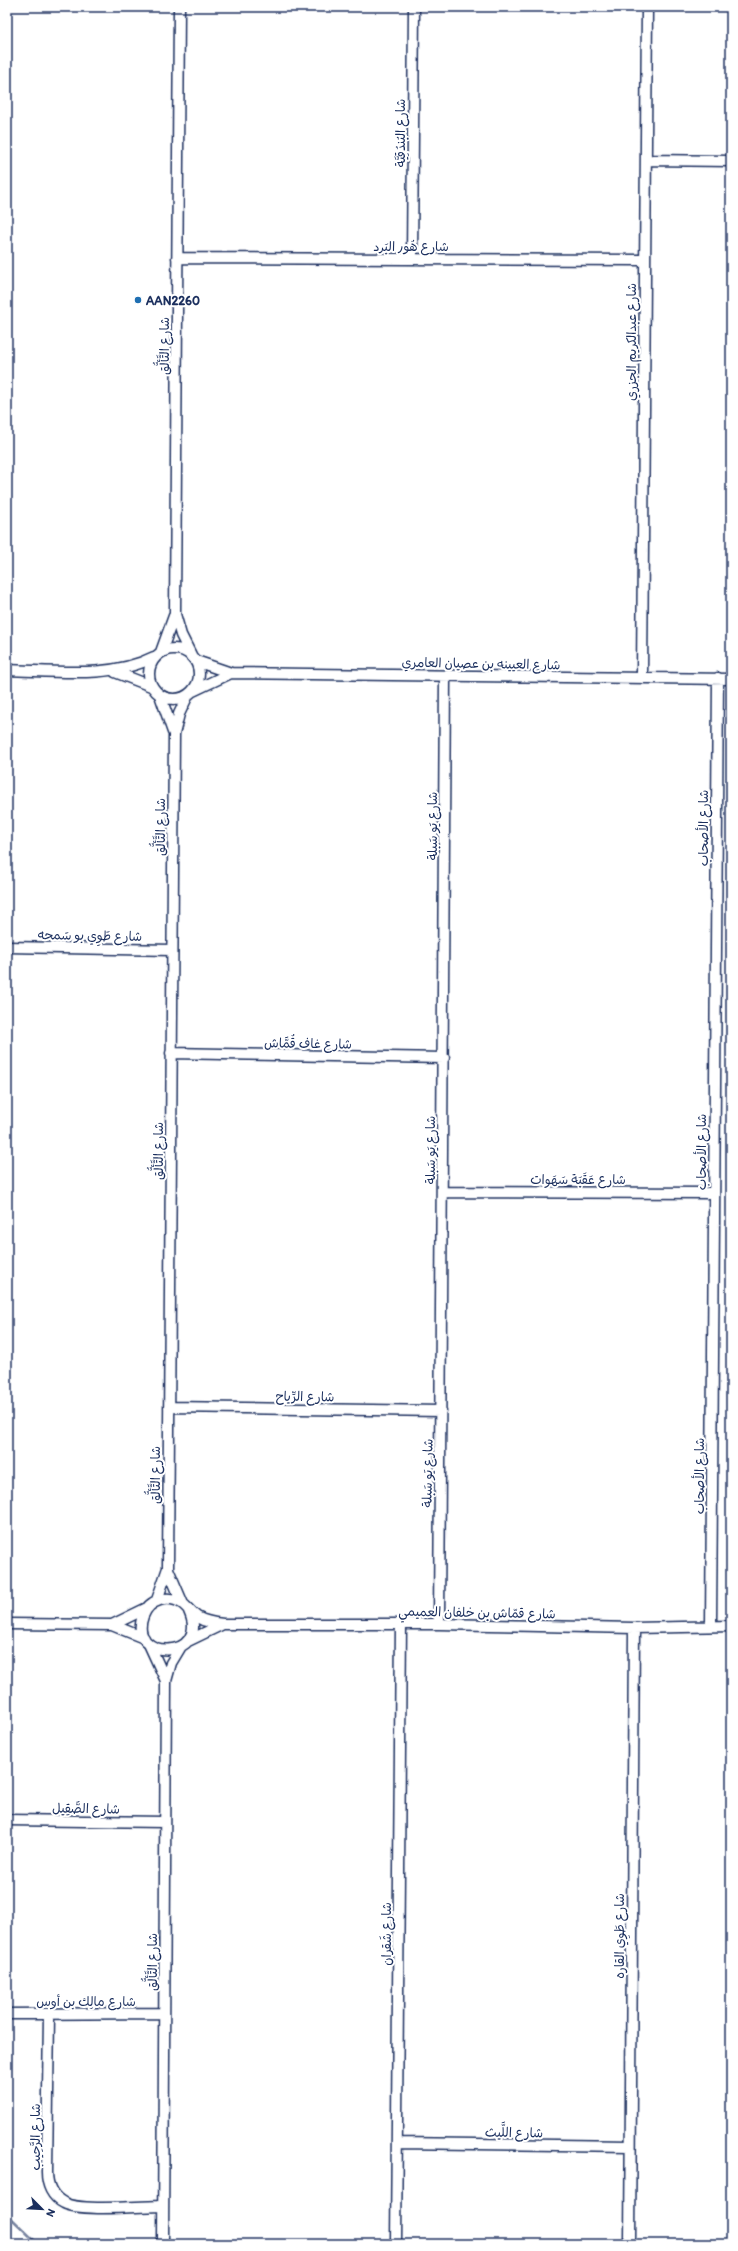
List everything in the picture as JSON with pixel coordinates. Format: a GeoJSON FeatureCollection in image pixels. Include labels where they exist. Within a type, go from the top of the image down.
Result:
{"type":"FeatureCollection","features":[{"type":"Feature","properties":{"kind":"street","name":"شارع التَّألُّق"},"geometry":{"type":"LineString","coordinates":[[179,7],[175,614],[181,635],[193,658]]}},
{"type":"Feature","properties":{"kind":"street","name":"شارع البُندُقِيَّة"},"geometry":{"type":"LineString","coordinates":[[412,259],[414,7]]}},
{"type":"Feature","properties":{"kind":"street","name":"شارع عبدالكريم الجزري"},"geometry":{"type":"LineString","coordinates":[[642,678],[647,7]]}},
{"type":"Feature","properties":{"kind":"street"},"geometry":{"type":"LineString","coordinates":[[646,160],[731,161]]}},
{"type":"Feature","properties":{"kind":"street","name":"شارع هُور البَرد"},"geometry":{"type":"LineString","coordinates":[[177,258],[645,260]]}},
{"type":"Feature","properties":{"kind":"street","name":"شارع التَّألُّق"},"geometry":{"type":"LineString","coordinates":[[158,655],[175,614]]}},
{"type":"Feature","properties":{"kind":"street"},"geometry":{"type":"LineString","coordinates":[[7,670],[113,671],[134,666],[167,650],[180,649],[193,658],[199,677],[190,693],[171,699],[160,695],[152,686],[148,674],[158,655]]}},
{"type":"Feature","properties":{"kind":"street","name":"شارع العيينه بن عصيان العامري"},"geometry":{"type":"LineString","coordinates":[[193,658],[231,673],[731,679]]}},
{"type":"Feature","properties":{"kind":"street"},"geometry":{"type":"LineString","coordinates":[[113,671],[152,686]]}},
{"type":"Feature","properties":{"kind":"street","name":"شارع العيينه بن عصيان العامري"},"geometry":{"type":"LineString","coordinates":[[190,693],[231,673]]}},
{"type":"Feature","properties":{"kind":"street","name":"شارع يَو سَبلة"},"geometry":{"type":"LineString","coordinates":[[439,1624],[446,676]]}},
{"type":"Feature","properties":{"kind":"street","name":"شارع الأصحاب"},"geometry":{"type":"LineString","coordinates":[[711,1626],[718,678]]}},
{"type":"Feature","properties":{"kind":"street","name":"شارع التَّألُّق"},"geometry":{"type":"LineString","coordinates":[[157,1600],[168,1568],[174,734],[179,714],[190,693]]}},
{"type":"Feature","properties":{"kind":"street","name":"شارع التَّألُّق"},"geometry":{"type":"LineString","coordinates":[[160,695],[174,734]]}},
{"type":"Feature","properties":{"kind":"street","name":"شارع طَوِي بو سَمحه"},"geometry":{"type":"LineString","coordinates":[[7,946],[172,950]]}},
{"type":"Feature","properties":{"kind":"street","name":"شارع غاف قُمَّاش"},"geometry":{"type":"LineString","coordinates":[[171,1054],[444,1058]]}},
{"type":"Feature","properties":{"kind":"street","name":"شارع عَقَبَة سَهَوات"},"geometry":{"type":"LineString","coordinates":[[443,1192],[714,1193]]}},
{"type":"Feature","properties":{"kind":"street","name":"شارع الرِّياح"},"geometry":{"type":"LineString","coordinates":[[169,1407],[441,1411]]}},
{"type":"Feature","properties":{"kind":"street","name":"شارع التَّألُّق"},"geometry":{"type":"LineString","coordinates":[[168,1568],[186,1608]]}},
{"type":"Feature","properties":{"kind":"street"},"geometry":{"type":"LineString","coordinates":[[7,1624],[112,1625],[147,1641],[164,1651],[184,1644],[193,1623],[186,1608],[168,1599],[157,1600],[147,1608],[112,1625]]}},
{"type":"Feature","properties":{"kind":"street"},"geometry":{"type":"LineString","coordinates":[[147,1608],[141,1626],[147,1641]]}},
{"type":"Feature","properties":{"kind":"street","name":"شارع قمّاش بن خلفان العميمي"},"geometry":{"type":"LineString","coordinates":[[186,1608],[205,1621],[223,1624],[401,1623],[634,1628],[731,1626]]}},
{"type":"Feature","properties":{"kind":"street","name":"شارع شَقران"},"geometry":{"type":"LineString","coordinates":[[396,2244],[401,1623]]}},
{"type":"Feature","properties":{"kind":"street","name":"شارع قمّاش بن خلفان العميمي"},"geometry":{"type":"LineString","coordinates":[[184,1644],[223,1624]]}},
{"type":"Feature","properties":{"kind":"street","name":"شارع طَوِي القاره"},"geometry":{"type":"LineString","coordinates":[[630,2244],[634,1628]]}},
{"type":"Feature","properties":{"kind":"street","name":"شارع التَّألُّق"},"geometry":{"type":"LineString","coordinates":[[147,1641],[166,1681]]}},
{"type":"Feature","properties":{"kind":"street","name":"شارع التَّألُّق"},"geometry":{"type":"LineString","coordinates":[[162,2244],[166,1681],[171,1664],[184,1644]]}},
{"type":"Feature","properties":{"kind":"street","name":"شارع الصَّقِيل"},"geometry":{"type":"LineString","coordinates":[[7,1820],[165,1822]]}},
{"type":"Feature","properties":{"kind":"street","name":"شارع مالِك بن أوس"},"geometry":{"type":"LineString","coordinates":[[7,2014],[164,2013]]}},
{"type":"Feature","properties":{"kind":"street","name":"شارع الرَّحِيب"},"geometry":{"type":"LineString","coordinates":[[49,2014],[47,2172],[49,2187],[64,2203],[78,2207],[163,2206]]}},
{"type":"Feature","properties":{"kind":"street","name":"شارع اللَّيث"},"geometry":{"type":"LineString","coordinates":[[397,2143],[630,2146]]}},
{"type":"Feature","properties":{"kind":"waterway"},"geometry":{"type":"LineString","coordinates":[[7,2214],[38,2244]]}},
{"type":"Feature","properties":{"kind":"place","name":"AAN2260"},"geometry":{"type":"Point","coordinates":[138,300]}}]}
